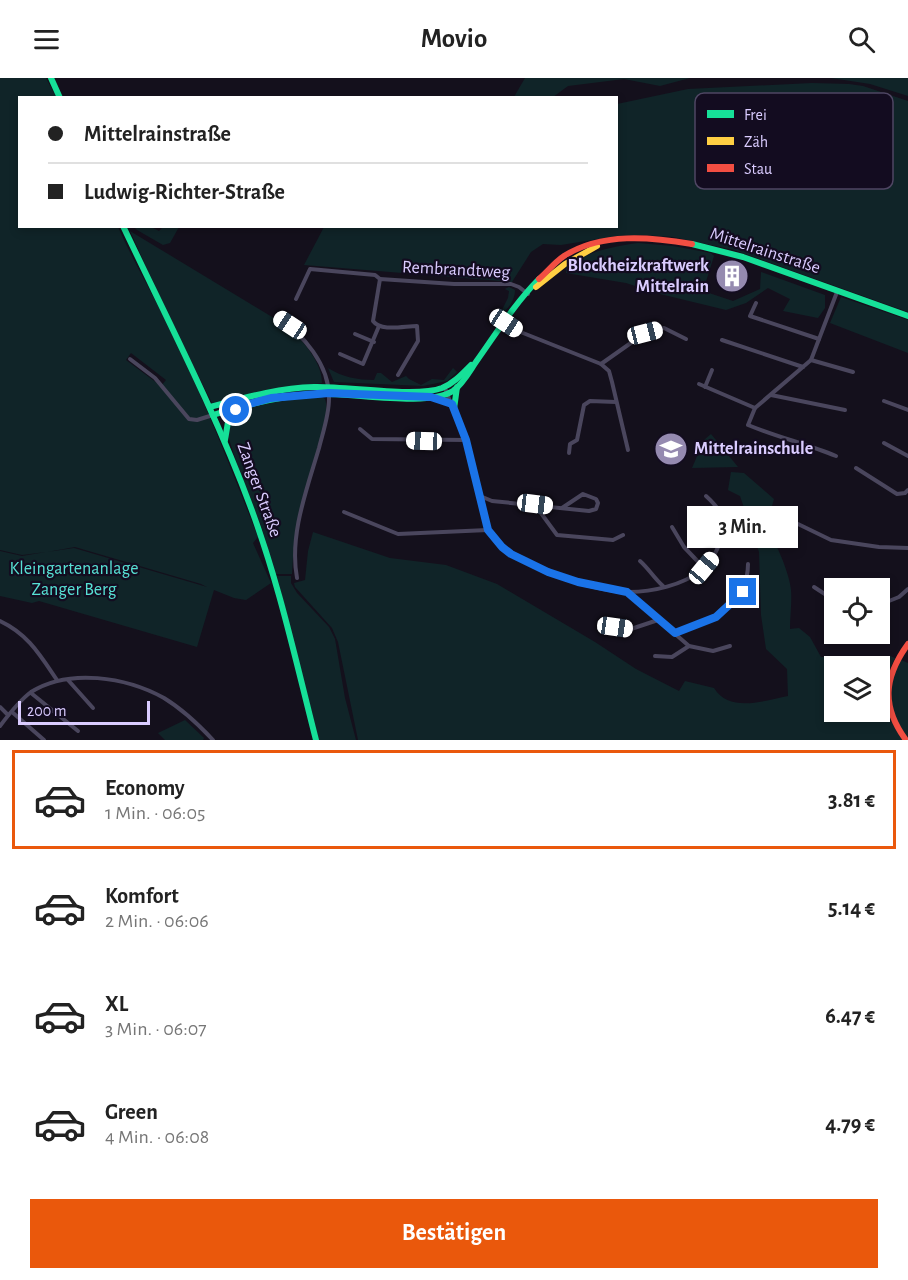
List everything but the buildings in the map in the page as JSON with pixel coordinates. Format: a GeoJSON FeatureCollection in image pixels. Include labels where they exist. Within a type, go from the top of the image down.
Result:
{"type":"FeatureCollection","features":[{"type":"Feature","properties":{"kind":"street"},"geometry":{"type":"LineString","coordinates":[[51,78],[59,96]]}},
{"type":"Feature","properties":{"kind":"street","name":"Zanger Straße"},"geometry":{"type":"LineString","coordinates":[[124,228],[225,440],[251,508],[291,635],[315,740]]}},
{"type":"Feature","properties":{"kind":"street","name":"Mittelrainstraße"},"geometry":{"type":"LineString","coordinates":[[213,415],[271,398],[328,390],[431,397],[457,387],[538,279],[562,259],[587,246],[608,241],[643,238],[685,242],[756,261],[908,316]]}},
{"type":"Feature","properties":{"kind":"street","name":"Rembrandtweg"},"geometry":{"type":"LineString","coordinates":[[296,299],[310,269],[375,275],[380,279],[511,285],[519,286],[528,294]]}},
{"type":"Feature","properties":{"kind":"street","name":"Rembrandtweg"},"geometry":{"type":"LineString","coordinates":[[340,354],[363,364],[379,326],[373,321],[380,279]]}},
{"type":"Feature","properties":{"kind":"street"},"geometry":{"type":"LineString","coordinates":[[836,456],[748,425],[755,408],[811,360],[838,291]]}},
{"type":"Feature","properties":{"kind":"street"},"geometry":{"type":"LineString","coordinates":[[756,303],[750,316],[819,339]]}},
{"type":"Feature","properties":{"kind":"street"},"geometry":{"type":"LineString","coordinates":[[277,316],[299,333],[313,351],[324,371],[328,390],[325,426],[302,506],[295,555],[297,578]]}},
{"type":"Feature","properties":{"kind":"street"},"geometry":{"type":"LineString","coordinates":[[506,323],[518,331],[601,364],[609,371],[628,450]]}},
{"type":"Feature","properties":{"kind":"street"},"geometry":{"type":"LineString","coordinates":[[379,326],[417,326],[418,341],[398,375]]}},
{"type":"Feature","properties":{"kind":"street"},"geometry":{"type":"LineString","coordinates":[[601,364],[645,333],[664,328],[686,339]]}},
{"type":"Feature","properties":{"kind":"street"},"geometry":{"type":"LineString","coordinates":[[355,333],[374,342]]}},
{"type":"Feature","properties":{"kind":"street"},"geometry":{"type":"LineString","coordinates":[[722,340],[803,367]]}},
{"type":"Feature","properties":{"kind":"street","name":"Mittelrainstraße"},"geometry":{"type":"LineString","coordinates":[[210,407],[272,391],[446,391],[478,358]]}},
{"type":"Feature","properties":{"kind":"street"},"geometry":{"type":"LineString","coordinates":[[130,359],[155,378],[189,419],[197,420],[213,415]]}},
{"type":"Feature","properties":{"kind":"street"},"geometry":{"type":"LineString","coordinates":[[811,360],[853,372]]}},
{"type":"Feature","properties":{"kind":"street"},"geometry":{"type":"LineString","coordinates":[[705,387],[712,370]]}},
{"type":"Feature","properties":{"kind":"street"},"geometry":{"type":"LineString","coordinates":[[699,384],[755,408]]}},
{"type":"Feature","properties":{"kind":"street"},"geometry":{"type":"LineString","coordinates":[[453,406],[457,387]]}},
{"type":"Feature","properties":{"kind":"street"},"geometry":{"type":"LineString","coordinates":[[446,391],[466,440],[488,530],[511,554],[548,572],[578,582],[627,592],[664,587],[693,576],[704,568],[712,559],[729,522]]}},
{"type":"Feature","properties":{"kind":"street"},"geometry":{"type":"LineString","coordinates":[[770,394],[845,410]]}},
{"type":"Feature","properties":{"kind":"street"},"geometry":{"type":"LineString","coordinates":[[431,397],[453,406]]}},
{"type":"Feature","properties":{"kind":"street"},"geometry":{"type":"LineString","coordinates":[[569,453],[570,444],[577,440],[584,405],[590,401],[616,402]]}},
{"type":"Feature","properties":{"kind":"street"},"geometry":{"type":"LineString","coordinates":[[884,401],[908,410]]}},
{"type":"Feature","properties":{"kind":"street"},"geometry":{"type":"LineString","coordinates":[[225,440],[228,422],[238,407]]}},
{"type":"Feature","properties":{"kind":"street"},"geometry":{"type":"LineString","coordinates":[[360,429],[372,439],[466,440]]}},
{"type":"Feature","properties":{"kind":"street"},"geometry":{"type":"LineString","coordinates":[[884,443],[908,456]]}},
{"type":"Feature","properties":{"kind":"street"},"geometry":{"type":"LineString","coordinates":[[856,468],[897,494],[908,490]]}},
{"type":"Feature","properties":{"kind":"street"},"geometry":{"type":"LineString","coordinates":[[480,496],[492,501],[535,504],[562,508],[594,511],[598,501],[583,494],[562,508]]}},
{"type":"Feature","properties":{"kind":"street"},"geometry":{"type":"LineString","coordinates":[[706,496],[717,505],[723,515],[725,531]]}},
{"type":"Feature","properties":{"kind":"street"},"geometry":{"type":"LineString","coordinates":[[535,504],[556,536],[613,540],[623,535]]}},
{"type":"Feature","properties":{"kind":"street"},"geometry":{"type":"LineString","coordinates":[[344,512],[398,534],[488,530]]}},
{"type":"Feature","properties":{"kind":"street"},"geometry":{"type":"LineString","coordinates":[[798,524],[831,540],[879,547],[908,548]]}},
{"type":"Feature","properties":{"kind":"street"},"geometry":{"type":"LineString","coordinates":[[672,527],[684,547],[704,568]]}},
{"type":"Feature","properties":{"kind":"street"},"geometry":{"type":"LineString","coordinates":[[640,561],[664,587]]}},
{"type":"Feature","properties":{"kind":"street"},"geometry":{"type":"LineString","coordinates":[[675,633],[716,617],[743,592],[748,576],[748,564]]}},
{"type":"Feature","properties":{"kind":"street"},"geometry":{"type":"LineString","coordinates":[[813,587],[824,594]]}},
{"type":"Feature","properties":{"kind":"street"},"geometry":{"type":"LineString","coordinates":[[890,600],[908,588]]}},
{"type":"Feature","properties":{"kind":"street"},"geometry":{"type":"LineString","coordinates":[[627,592],[689,646],[713,651],[730,646]]}},
{"type":"Feature","properties":{"kind":"street"},"geometry":{"type":"LineString","coordinates":[[615,627],[631,629],[658,620]]}},
{"type":"Feature","properties":{"kind":"street"},"geometry":{"type":"LineString","coordinates":[[0,621],[16,628],[36,649],[57,680]]}},
{"type":"Feature","properties":{"kind":"street"},"geometry":{"type":"LineString","coordinates":[[906,740],[893,720],[887,693],[892,670],[908,644]]}},
{"type":"Feature","properties":{"kind":"street"},"geometry":{"type":"LineString","coordinates":[[655,656],[672,657],[689,646]]}},
{"type":"Feature","properties":{"kind":"street"},"geometry":{"type":"LineString","coordinates":[[0,726],[31,693],[57,680],[91,677],[134,685],[164,698],[189,716],[213,740]]}},
{"type":"Feature","properties":{"kind":"street"},"geometry":{"type":"LineString","coordinates":[[68,679],[93,708]]}},
{"type":"Feature","properties":{"kind":"street"},"geometry":{"type":"LineString","coordinates":[[31,693],[78,731]]}},
{"type":"Feature","properties":{"kind":"street"},"geometry":{"type":"LineString","coordinates":[[0,707],[44,740]]}},
{"type":"Feature","properties":{"kind":"green space","name":"Kleingartenanlage Zanger Berg"},"geometry":{"type":"Polygon","coordinates":[[[0,78],[46,78],[55,96],[18,96],[18,228],[118,228],[179,347],[203,401],[258,537],[253,543],[271,583],[246,600],[214,590],[197,647],[39,601],[32,603],[0,596],[0,551],[22,556],[46,552],[22,555],[0,550],[0,78]],[[131,353],[126,360],[161,386],[166,380],[131,353]],[[75,547],[47,552],[74,548],[207,587],[75,547]]]}},
{"type":"Feature","properties":{"kind":"green space"},"geometry":{"type":"Polygon","coordinates":[[[525,78],[690,78],[660,86],[624,79],[568,86],[554,96],[515,96],[525,78]]]}},
{"type":"Feature","properties":{"kind":"green space"},"geometry":{"type":"Polygon","coordinates":[[[831,78],[908,78],[908,96],[870,84],[831,78]]]}},
{"type":"Feature","properties":{"kind":"green space"},"geometry":{"type":"Polygon","coordinates":[[[812,83],[849,84],[884,93],[695,93],[695,189],[893,189],[893,96],[908,101],[908,312],[734,250],[673,237],[617,236],[561,245],[543,244],[531,252],[512,282],[304,265],[323,228],[618,228],[618,104],[688,89],[812,83]]]}},
{"type":"Feature","properties":{"kind":"green space"},"geometry":{"type":"Polygon","coordinates":[[[135,228],[153,228],[159,231],[162,228],[178,228],[170,243],[163,245],[135,228]]]}},
{"type":"Feature","properties":{"kind":"green space"},"geometry":{"type":"Polygon","coordinates":[[[130,231],[292,329],[316,361],[322,383],[273,390],[212,403],[166,311],[130,231]]]}},
{"type":"Feature","properties":{"kind":"green space"},"geometry":{"type":"Polygon","coordinates":[[[638,243],[711,253],[714,256],[703,291],[733,301],[760,289],[761,272],[825,295],[825,308],[818,318],[783,311],[790,299],[768,288],[746,303],[726,310],[626,283],[566,273],[566,266],[592,253],[638,243]]]}},
{"type":"Feature","properties":{"kind":"green space"},"geometry":{"type":"Polygon","coordinates":[[[509,287],[515,290],[514,297],[500,314],[508,298],[509,291],[505,289],[509,287]]]}},
{"type":"Feature","properties":{"kind":"green space"},"geometry":{"type":"Polygon","coordinates":[[[841,297],[908,320],[908,353],[830,323],[841,297]]]}},
{"type":"Feature","properties":{"kind":"green space"},"geometry":{"type":"Polygon","coordinates":[[[328,368],[344,376],[362,379],[374,380],[377,373],[381,373],[392,382],[406,376],[421,385],[432,379],[444,380],[453,368],[457,372],[447,381],[423,386],[334,382],[328,368]]]}},
{"type":"Feature","properties":{"kind":"green space"},"geometry":{"type":"Polygon","coordinates":[[[319,395],[325,399],[326,422],[301,506],[292,574],[276,574],[227,433],[235,416],[251,406],[274,400],[319,395]]]}},
{"type":"Feature","properties":{"kind":"green space"},"geometry":{"type":"Polygon","coordinates":[[[711,434],[738,467],[692,468],[704,440],[711,434]]]}},
{"type":"Feature","properties":{"kind":"green space"},"geometry":{"type":"Polygon","coordinates":[[[731,472],[744,473],[774,499],[772,506],[760,521],[761,526],[776,545],[788,575],[791,595],[790,629],[799,628],[810,637],[821,657],[824,657],[824,722],[890,722],[890,718],[903,740],[358,740],[338,642],[332,628],[295,587],[294,583],[305,580],[308,551],[313,532],[390,558],[446,565],[497,584],[636,669],[679,691],[685,681],[714,688],[721,696],[738,703],[788,696],[787,669],[766,649],[761,615],[759,552],[740,496],[728,490],[731,472]]]}},
{"type":"Feature","properties":{"kind":"green space"},"geometry":{"type":"Polygon","coordinates":[[[277,576],[291,576],[291,583],[297,593],[329,627],[335,639],[345,698],[356,740],[319,740],[277,576]]]}},
{"type":"Feature","properties":{"kind":"green space"},"geometry":{"type":"Polygon","coordinates":[[[890,656],[895,658],[890,669],[890,656]]]}},
{"type":"Feature","properties":{"kind":"green space"},"geometry":{"type":"Polygon","coordinates":[[[899,659],[908,663],[908,738],[892,709],[891,691],[899,659]]]}},
{"type":"Feature","properties":{"kind":"green space"},"geometry":{"type":"Polygon","coordinates":[[[185,720],[204,738],[203,740],[165,740],[158,733],[185,720]]]}},
{"type":"Feature","properties":{"kind":"traffic: fast"},"geometry":{"type":"LineString","coordinates":[[51,78],[59,96]]}},
{"type":"Feature","properties":{"kind":"traffic: fast"},"geometry":{"type":"LineString","coordinates":[[124,228],[206,401],[251,508],[279,594],[316,740]]}},
{"type":"Feature","properties":{"kind":"traffic: fast"},"geometry":{"type":"LineString","coordinates":[[692,244],[743,257],[908,316]]}},
{"type":"Feature","properties":{"kind":"traffic: fast"},"geometry":{"type":"LineString","coordinates":[[213,415],[299,395],[327,394],[405,399],[441,396],[453,391],[464,380],[515,307],[539,279]]}},
{"type":"Feature","properties":{"kind":"traffic: fast"},"geometry":{"type":"LineString","coordinates":[[210,407],[261,394],[314,387],[399,392],[430,391],[450,384],[471,365]]}},
{"type":"Feature","properties":{"kind":"traffic: fast"},"geometry":{"type":"LineString","coordinates":[[454,409],[457,387]]}},
{"type":"Feature","properties":{"kind":"traffic: fast"},"geometry":{"type":"LineString","coordinates":[[225,440],[228,422],[237,408]]}},
{"type":"Feature","properties":{"kind":"traffic: slow"},"geometry":{"type":"LineString","coordinates":[[536,287],[565,264],[597,246]]}},
{"type":"Feature","properties":{"kind":"traffic: slow"},"geometry":{"type":"LineString","coordinates":[[434,398],[451,404]]}},
{"type":"Feature","properties":{"kind":"traffic: jam"},"geometry":{"type":"LineString","coordinates":[[539,279],[564,256],[594,243],[644,238],[692,244]]}},
{"type":"Feature","properties":{"kind":"traffic: jam"},"geometry":{"type":"LineString","coordinates":[[906,740],[892,715],[889,692],[894,668],[908,644]]}},
{"type":"Feature","properties":{"kind":"place","name":"Blockheizkraftwerk Mittelrain"},"geometry":{"type":"Point","coordinates":[732,276]}},
{"type":"Feature","properties":{"kind":"place","name":"Mittelrainschule"},"geometry":{"type":"Point","coordinates":[671,449]}},
{"type":"Feature","properties":{"kind":"route"},"geometry":{"type":"LineString","coordinates":[[236,410],[238,407],[271,398],[329,393],[409,398],[431,397],[443,400],[452,404],[466,440],[488,530],[511,554],[548,572],[578,582],[627,592],[675,633],[716,617],[743,592]]}}]}
